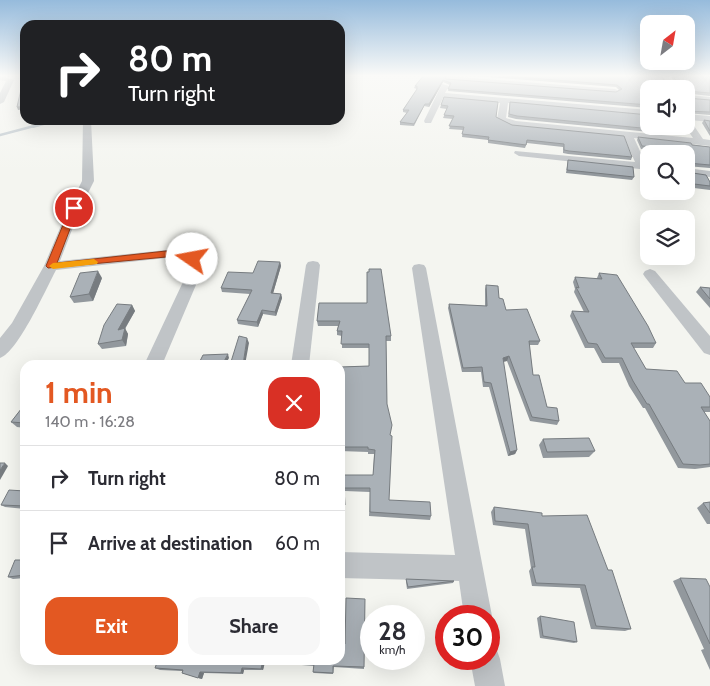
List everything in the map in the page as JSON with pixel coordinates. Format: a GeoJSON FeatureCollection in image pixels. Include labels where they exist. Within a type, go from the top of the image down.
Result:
{"type":"FeatureCollection","features":[{"type":"Feature","properties":{"kind":"street"},"geometry":{"type":"LineString","coordinates":[[428,121],[434,107]]}},
{"type":"Feature","properties":{"kind":"street"},"geometry":{"type":"LineString","coordinates":[[503,107],[501,119],[510,123],[705,142]]}},
{"type":"Feature","properties":{"kind":"street"},"geometry":{"type":"LineString","coordinates":[[695,118],[710,119]]}},
{"type":"Feature","properties":{"kind":"street"},"geometry":{"type":"LineString","coordinates":[[0,351],[18,327],[51,266],[74,208],[88,181],[87,125]]}},
{"type":"Feature","properties":{"kind":"street"},"geometry":{"type":"LineString","coordinates":[[695,131],[705,142]]}},
{"type":"Feature","properties":{"kind":"street"},"geometry":{"type":"LineString","coordinates":[[628,135],[640,156]]}},
{"type":"Feature","properties":{"kind":"street"},"geometry":{"type":"LineString","coordinates":[[519,153],[640,166]]}},
{"type":"Feature","properties":{"kind":"street"},"geometry":{"type":"LineString","coordinates":[[695,172],[710,174]]}},
{"type":"Feature","properties":{"kind":"street"},"geometry":{"type":"LineString","coordinates":[[51,266],[166,254],[192,259],[197,266],[155,360]]}},
{"type":"Feature","properties":{"kind":"street"},"geometry":{"type":"LineString","coordinates":[[301,360],[313,265]]}},
{"type":"Feature","properties":{"kind":"street"},"geometry":{"type":"LineString","coordinates":[[419,268],[476,605]]}},
{"type":"Feature","properties":{"kind":"street"},"geometry":{"type":"LineString","coordinates":[[650,274],[710,348]]}},
{"type":"Feature","properties":{"kind":"street"},"geometry":{"type":"LineString","coordinates":[[345,565],[469,568]]}},
{"type":"Feature","properties":{"kind":"street"},"geometry":{"type":"LineString","coordinates":[[487,670],[490,686]]}},
{"type":"Feature","properties":{"kind":"building"},"geometry":{"type":"Polygon","coordinates":[[[405,107],[423,107],[414,124],[400,122],[409,110],[403,110],[405,107]]]}},
{"type":"Feature","properties":{"kind":"building"},"geometry":{"type":"Polygon","coordinates":[[[448,107],[497,107],[496,117],[512,125],[624,136],[632,157],[569,151],[564,150],[564,144],[527,140],[526,145],[488,140],[489,137],[462,134],[464,127],[449,126],[454,116],[444,115],[448,107]]]}},
{"type":"Feature","properties":{"kind":"building"},"geometry":{"type":"Polygon","coordinates":[[[510,107],[564,107],[640,114],[640,128],[509,114],[510,107]]]}},
{"type":"Feature","properties":{"kind":"building"},"geometry":{"type":"Polygon","coordinates":[[[695,107],[710,107],[710,112],[695,111],[695,107]]]}},
{"type":"Feature","properties":{"kind":"building"},"geometry":{"type":"Polygon","coordinates":[[[704,120],[710,121],[710,131],[704,120]]]}},
{"type":"Feature","properties":{"kind":"building"},"geometry":{"type":"Polygon","coordinates":[[[638,137],[691,143],[692,145],[642,145],[638,137]]]}},
{"type":"Feature","properties":{"kind":"building"},"geometry":{"type":"Polygon","coordinates":[[[695,145],[710,147],[710,165],[695,164],[695,145]]]}},
{"type":"Feature","properties":{"kind":"building"},"geometry":{"type":"Polygon","coordinates":[[[568,160],[633,167],[634,177],[567,170],[568,160]]]}},
{"type":"Feature","properties":{"kind":"building"},"geometry":{"type":"Polygon","coordinates":[[[695,173],[706,175],[710,186],[695,184],[695,173]]]}},
{"type":"Feature","properties":{"kind":"building"},"geometry":{"type":"Polygon","coordinates":[[[258,261],[280,262],[271,293],[281,294],[275,312],[262,310],[257,322],[237,320],[252,290],[221,288],[228,272],[253,273],[258,261]]]}},
{"type":"Feature","properties":{"kind":"building"},"geometry":{"type":"Polygon","coordinates":[[[369,269],[381,269],[391,336],[386,336],[387,404],[392,425],[390,435],[392,436],[389,500],[430,502],[431,516],[370,512],[370,488],[345,488],[345,475],[373,475],[375,450],[368,449],[368,447],[345,447],[345,367],[369,366],[369,344],[341,344],[342,331],[337,331],[340,321],[317,321],[319,303],[367,303],[367,272],[369,272],[369,269]]]}},
{"type":"Feature","properties":{"kind":"building"},"geometry":{"type":"Polygon","coordinates":[[[98,271],[89,294],[70,297],[80,273],[98,271]]]}},
{"type":"Feature","properties":{"kind":"building"},"geometry":{"type":"Polygon","coordinates":[[[599,273],[617,275],[648,326],[656,343],[631,343],[646,369],[677,371],[685,383],[701,383],[710,397],[710,407],[701,407],[710,421],[710,464],[683,464],[649,404],[647,404],[633,381],[622,358],[605,358],[597,344],[588,343],[572,311],[589,312],[576,287],[579,288],[575,277],[602,279],[599,273]]]}},
{"type":"Feature","properties":{"kind":"building"},"geometry":{"type":"Polygon","coordinates":[[[486,285],[498,286],[499,298],[503,299],[506,310],[527,309],[540,341],[529,341],[533,375],[539,375],[547,407],[557,408],[559,421],[532,417],[509,356],[503,358],[517,450],[510,452],[491,383],[484,382],[482,367],[463,368],[449,304],[487,306],[486,285]]]}},
{"type":"Feature","properties":{"kind":"building"},"geometry":{"type":"Polygon","coordinates":[[[700,287],[710,288],[710,299],[700,287]]]}},
{"type":"Feature","properties":{"kind":"building"},"geometry":{"type":"Polygon","coordinates":[[[117,304],[132,305],[118,330],[125,328],[122,340],[98,344],[104,325],[117,304]]]}},
{"type":"Feature","properties":{"kind":"building"},"geometry":{"type":"Polygon","coordinates":[[[239,336],[247,338],[244,360],[232,360],[239,336]]]}},
{"type":"Feature","properties":{"kind":"building"},"geometry":{"type":"Polygon","coordinates":[[[228,354],[225,360],[200,360],[203,355],[228,354]]]}},
{"type":"Feature","properties":{"kind":"building"},"geometry":{"type":"Polygon","coordinates":[[[20,410],[20,423],[11,422],[20,410]]]}},
{"type":"Feature","properties":{"kind":"building"},"geometry":{"type":"Polygon","coordinates":[[[589,438],[595,451],[547,452],[543,439],[589,438]]]}},
{"type":"Feature","properties":{"kind":"building"},"geometry":{"type":"Polygon","coordinates":[[[0,463],[5,463],[0,470],[0,463]]]}},
{"type":"Feature","properties":{"kind":"building"},"geometry":{"type":"Polygon","coordinates":[[[9,490],[20,491],[20,506],[1,505],[9,490]]]}},
{"type":"Feature","properties":{"kind":"building"},"geometry":{"type":"Polygon","coordinates":[[[710,502],[710,513],[703,503],[710,502]]]}},
{"type":"Feature","properties":{"kind":"building"},"geometry":{"type":"Polygon","coordinates":[[[494,507],[542,513],[542,516],[587,515],[608,570],[612,570],[631,629],[596,626],[585,585],[536,583],[532,567],[535,567],[528,524],[495,521],[494,507]]]}},
{"type":"Feature","properties":{"kind":"building"},"geometry":{"type":"Polygon","coordinates":[[[15,560],[20,560],[20,576],[8,577],[15,560]]]}},
{"type":"Feature","properties":{"kind":"building"},"geometry":{"type":"Polygon","coordinates":[[[680,578],[706,579],[710,587],[710,644],[680,578]]]}},
{"type":"Feature","properties":{"kind":"building"},"geometry":{"type":"Polygon","coordinates":[[[406,579],[454,581],[408,587],[406,579]]]}},
{"type":"Feature","properties":{"kind":"building"},"geometry":{"type":"Polygon","coordinates":[[[346,598],[365,599],[365,605],[360,605],[360,667],[333,666],[333,673],[313,672],[314,665],[345,665],[346,598]]]}},
{"type":"Feature","properties":{"kind":"building"},"geometry":{"type":"Polygon","coordinates":[[[540,616],[574,622],[577,642],[543,636],[540,616]]]}},
{"type":"Feature","properties":{"kind":"building"},"geometry":{"type":"Polygon","coordinates":[[[156,665],[262,665],[261,669],[242,668],[241,673],[200,672],[198,678],[182,673],[183,670],[155,668],[156,665]]]}},
{"type":"Feature","properties":{"kind":"waterway"},"geometry":{"type":"LineString","coordinates":[[0,135],[38,125]]}},
{"type":"Feature","properties":{"kind":"waterway"},"geometry":{"type":"LineString","coordinates":[[33,127],[40,125]]}},
{"type":"Feature","properties":{"kind":"slow traffic"},"geometry":{"type":"LineString","coordinates":[[53,266],[94,262]]}},
{"type":"Feature","properties":{"kind":"route"},"geometry":{"type":"LineString","coordinates":[[74,208],[51,266],[166,254],[192,259]]}}]}
